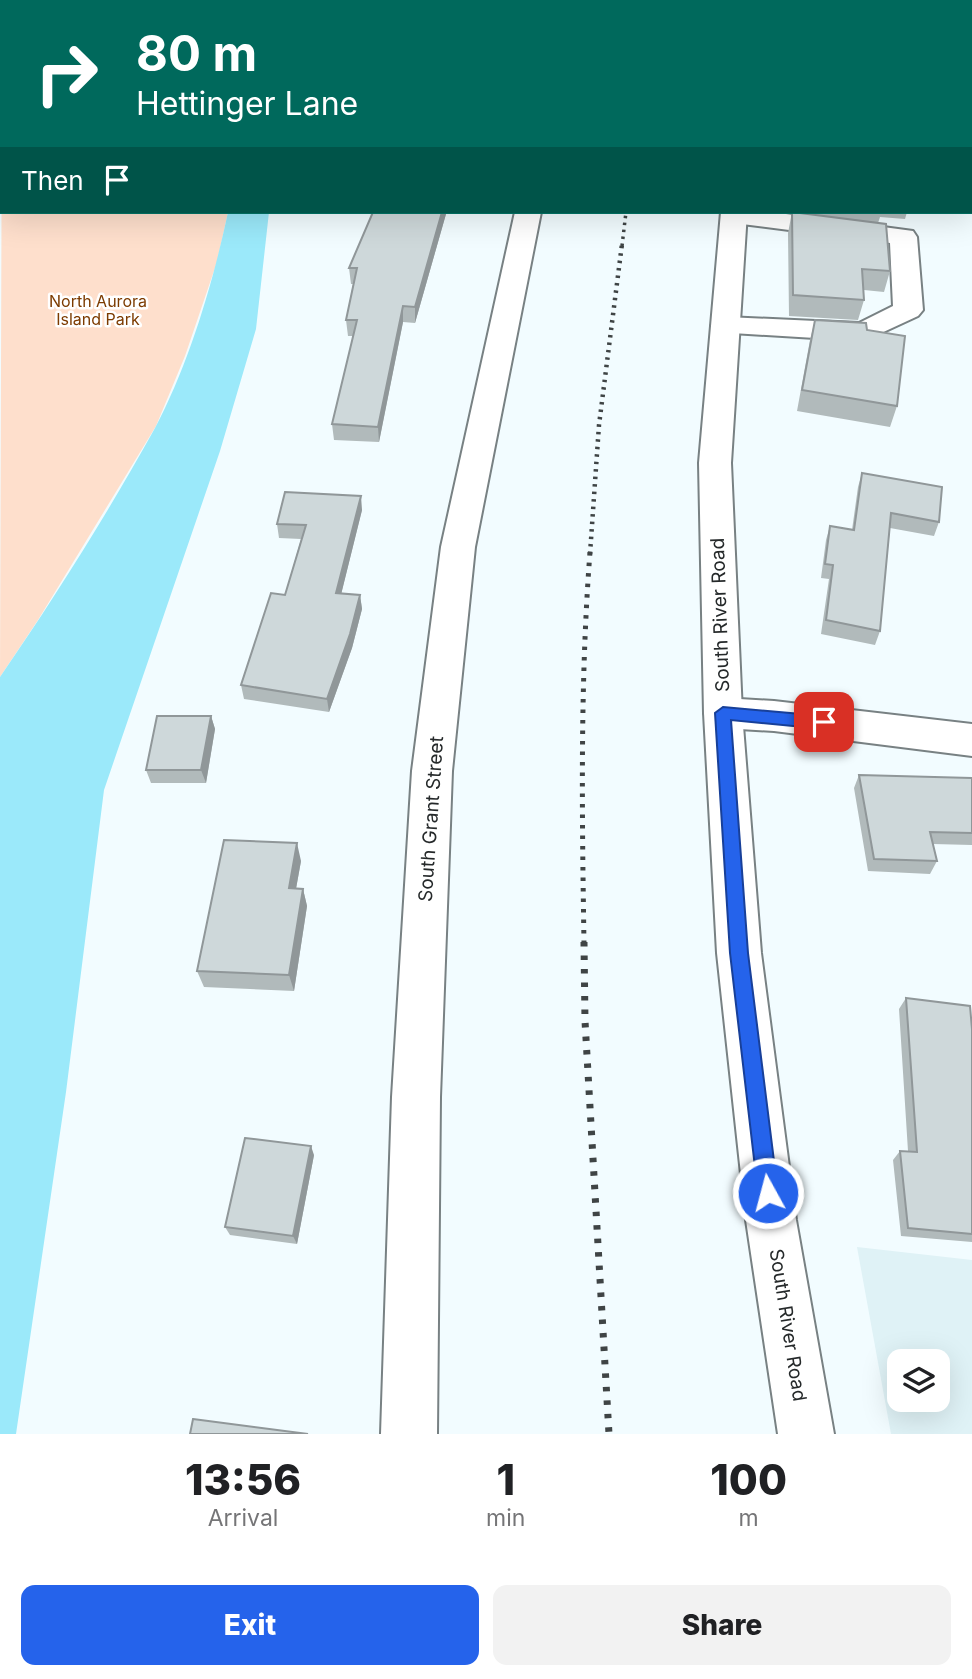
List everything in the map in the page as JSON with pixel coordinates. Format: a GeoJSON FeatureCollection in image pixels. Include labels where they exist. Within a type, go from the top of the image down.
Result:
{"type":"FeatureCollection","features":[{"type":"Feature","properties":{"kind":"street","name":"South Grant Street"},"geometry":{"type":"LineString","coordinates":[[409,1434],[416,1097],[437,721],[460,536],[528,214]]}},
{"type":"Feature","properties":{"kind":"street","name":"South River Road"},"geometry":{"type":"LineString","coordinates":[[734,214],[715,463],[723,713],[739,953],[771,1220],[806,1434]]}},
{"type":"Feature","properties":{"kind":"street"},"geometry":{"type":"LineString","coordinates":[[726,326],[864,332],[908,310],[903,237],[741,214]]}},
{"type":"Feature","properties":{"kind":"street"},"geometry":{"type":"LineString","coordinates":[[723,713],[775,716],[972,740]]}},
{"type":"Feature","properties":{"kind":"shaded area"},"geometry":{"type":"Polygon","coordinates":[[[857,1247],[972,1260],[972,1434],[891,1434],[887,1412],[857,1247]]]}},
{"type":"Feature","properties":{"kind":"green space","name":"North Aurora Island Park"},"geometry":{"type":"Polygon","coordinates":[[[2,214],[228,214],[217,262],[185,356],[156,426],[38,620],[0,677],[2,214]]]}},
{"type":"Feature","properties":{"kind":"water"},"geometry":{"type":"Polygon","coordinates":[[[228,214],[269,214],[256,329],[220,451],[104,790],[66,1092],[16,1434],[0,1434],[0,677],[100,523],[155,428],[179,377],[199,323],[228,214]]]}},
{"type":"Feature","properties":{"kind":"building"},"geometry":{"type":"Polygon","coordinates":[[[372,214],[441,214],[415,307],[403,306],[378,427],[332,424],[357,320],[346,320],[357,268],[349,268],[372,214]]]}},
{"type":"Feature","properties":{"kind":"building"},"geometry":{"type":"Polygon","coordinates":[[[792,214],[886,224],[890,271],[862,269],[864,300],[793,295],[792,214]]]}},
{"type":"Feature","properties":{"kind":"building"},"geometry":{"type":"Polygon","coordinates":[[[815,320],[866,323],[867,330],[905,336],[897,406],[802,390],[815,320]]]}},
{"type":"Feature","properties":{"kind":"building"},"geometry":{"type":"Polygon","coordinates":[[[862,473],[942,487],[939,522],[891,513],[880,631],[826,620],[833,565],[825,564],[830,526],[854,530],[862,473]]]}},
{"type":"Feature","properties":{"kind":"building"},"geometry":{"type":"Polygon","coordinates":[[[285,492],[361,496],[336,593],[360,595],[350,634],[327,699],[241,685],[271,593],[285,595],[306,525],[277,524],[285,492]]]}},
{"type":"Feature","properties":{"kind":"building"},"geometry":{"type":"Polygon","coordinates":[[[157,716],[211,716],[201,770],[146,770],[157,716]]]}},
{"type":"Feature","properties":{"kind":"building"},"geometry":{"type":"Polygon","coordinates":[[[859,775],[972,778],[972,833],[930,832],[937,861],[874,859],[859,775]]]}},
{"type":"Feature","properties":{"kind":"building"},"geometry":{"type":"Polygon","coordinates":[[[224,840],[297,843],[289,888],[303,889],[289,975],[197,971],[224,840]]]}},
{"type":"Feature","properties":{"kind":"building"},"geometry":{"type":"Polygon","coordinates":[[[906,998],[970,1006],[972,1234],[908,1228],[900,1151],[917,1152],[906,998]]]}},
{"type":"Feature","properties":{"kind":"building"},"geometry":{"type":"Polygon","coordinates":[[[245,1138],[311,1146],[293,1236],[225,1227],[245,1138]]]}},
{"type":"Feature","properties":{"kind":"building"},"geometry":{"type":"Polygon","coordinates":[[[193,1419],[308,1434],[190,1434],[193,1419]]]}},
{"type":"Feature","properties":{"kind":"railway"},"geometry":{"type":"LineString","coordinates":[[622,246],[626,214]]}},
{"type":"Feature","properties":{"kind":"railway"},"geometry":{"type":"LineString","coordinates":[[590,554],[599,425],[622,244]]}},
{"type":"Feature","properties":{"kind":"railway"},"geometry":{"type":"LineString","coordinates":[[584,944],[583,699],[590,552]]}},
{"type":"Feature","properties":{"kind":"railway"},"geometry":{"type":"LineString","coordinates":[[584,942],[585,1021],[609,1434]]}},
{"type":"Feature","properties":{"kind":"route"},"geometry":{"type":"LineString","coordinates":[[768,1193],[739,953],[723,713],[824,722]]}}]}
